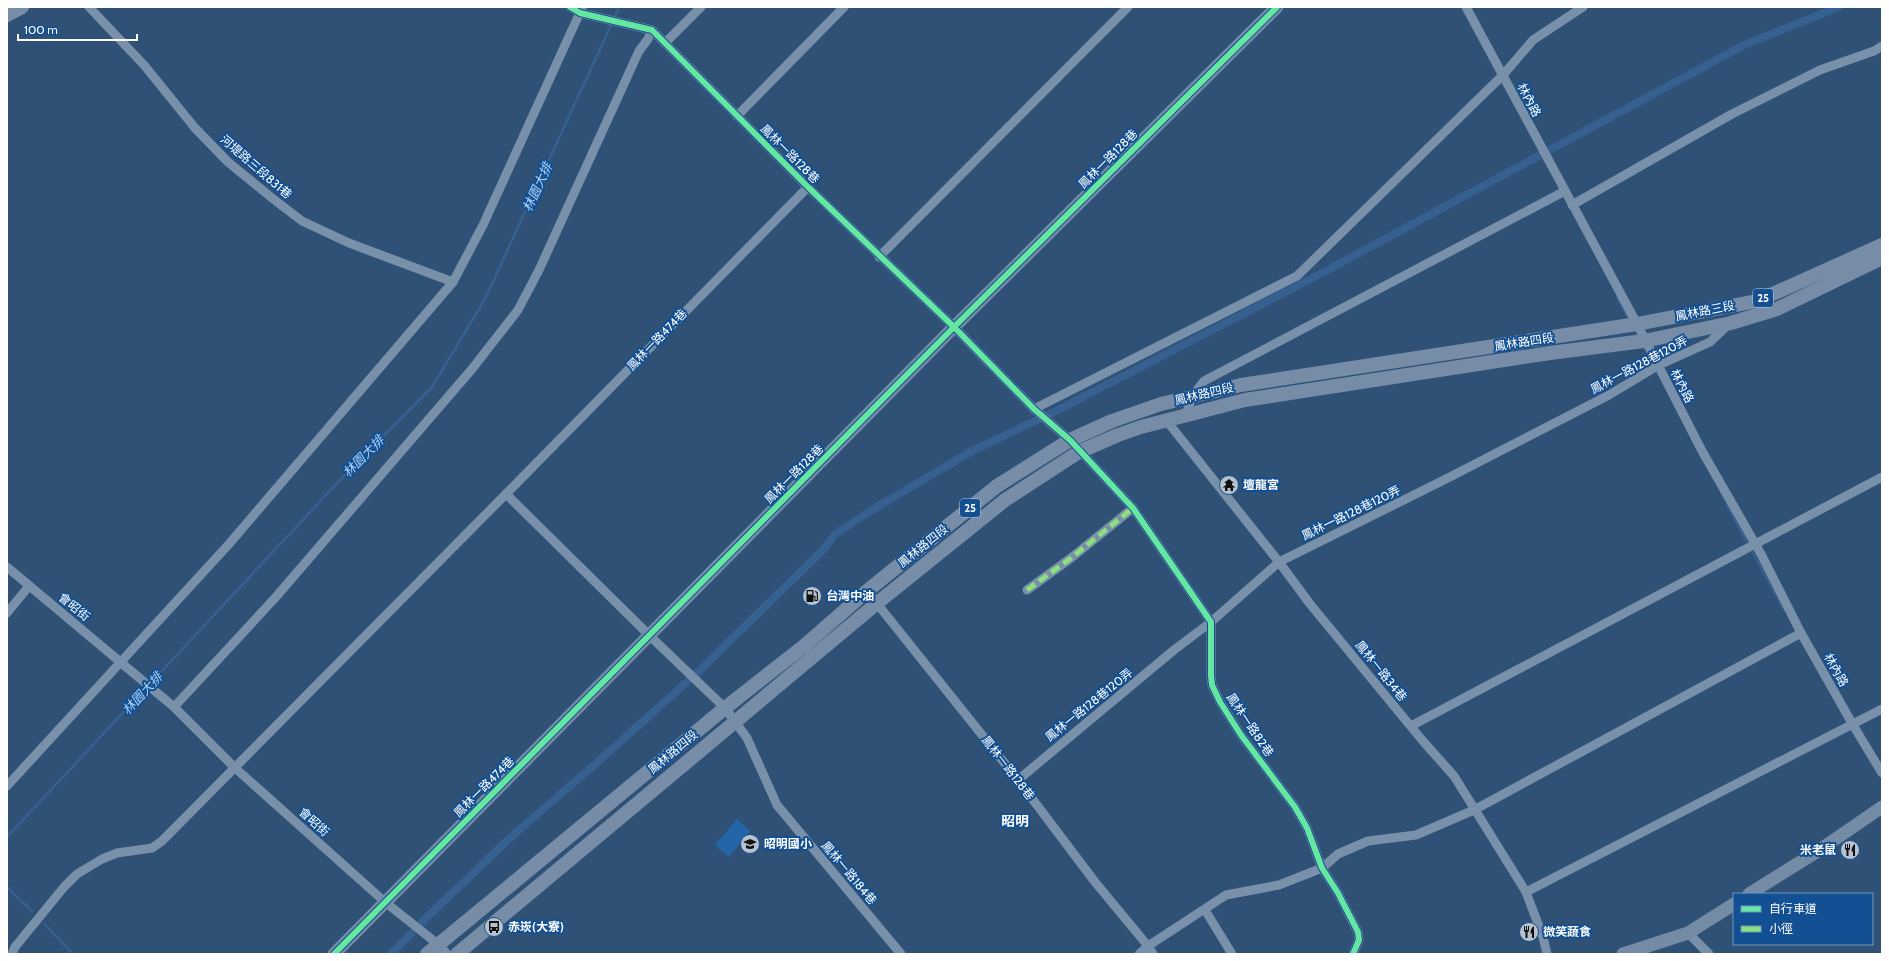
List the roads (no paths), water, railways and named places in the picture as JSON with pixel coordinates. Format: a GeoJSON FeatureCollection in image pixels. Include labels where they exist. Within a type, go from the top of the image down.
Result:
{"type":"FeatureCollection","features":[{"type":"Feature","properties":{"kind":"main road"},"geometry":{"type":"LineString","coordinates":[[7,15],[22,7]]}},
{"type":"Feature","properties":{"kind":"main road","name":"鳳林路三段"},"geometry":{"type":"LineString","coordinates":[[1637,324],[1757,300],[1882,245]]}},
{"type":"Feature","properties":{"kind":"main road","name":"鳳林路三段"},"geometry":{"type":"LineString","coordinates":[[1644,341],[1731,323],[1777,309],[1882,258]]}},
{"type":"Feature","properties":{"kind":"main road","name":"鳳林路四段"},"geometry":{"type":"LineString","coordinates":[[427,954],[443,949],[725,708],[804,646],[867,591],[997,486],[1070,440],[1112,421],[1160,404],[1241,385],[1637,324]]}},
{"type":"Feature","properties":{"kind":"main road","name":"鳳林路四段"},"geometry":{"type":"LineString","coordinates":[[457,954],[876,604],[1005,500],[1079,452],[1118,434],[1186,414],[1245,400],[1550,353],[1644,341]]}},
{"type":"Feature","properties":{"kind":"street","name":"河堤路三段831巷"},"geometry":{"type":"LineString","coordinates":[[89,7],[144,65],[195,128],[228,162],[302,221],[342,240],[453,282]]}},
{"type":"Feature","properties":{"kind":"street"},"geometry":{"type":"LineString","coordinates":[[171,706],[275,598],[472,369],[518,310],[539,270],[639,51],[648,39],[649,29],[570,7]]}},
{"type":"Feature","properties":{"kind":"street"},"geometry":{"type":"LineString","coordinates":[[665,43],[701,7]]}},
{"type":"Feature","properties":{"kind":"street"},"geometry":{"type":"LineString","coordinates":[[737,116],[844,7]]}},
{"type":"Feature","properties":{"kind":"street"},"geometry":{"type":"LineString","coordinates":[[879,257],[1128,7]]}},
{"type":"Feature","properties":{"kind":"street","name":"鳳林一路128巷"},"geometry":{"type":"LineString","coordinates":[[650,636],[954,327],[1277,7]]}},
{"type":"Feature","properties":{"kind":"street","name":"林內路"},"geometry":{"type":"LineString","coordinates":[[1466,7],[1637,324],[1644,341],[1659,365],[1702,451],[1755,544],[1801,633],[1882,773]]}},
{"type":"Feature","properties":{"kind":"street"},"geometry":{"type":"LineString","coordinates":[[1037,411],[1297,276],[1503,75],[1533,40],[1583,7]]}},
{"type":"Feature","properties":{"kind":"street"},"geometry":{"type":"LineString","coordinates":[[7,786],[124,664],[229,544],[453,282],[483,225],[584,11]]}},
{"type":"Feature","properties":{"kind":"street","name":"鳳林一路128巷"},"geometry":{"type":"LineString","coordinates":[[649,29],[665,43],[879,257],[954,327],[1037,411],[1070,440]]}},
{"type":"Feature","properties":{"kind":"street"},"geometry":{"type":"LineString","coordinates":[[1572,204],[1732,114],[1820,70],[1874,51],[1882,46]]}},
{"type":"Feature","properties":{"kind":"street","name":"鳳林一路474巷"},"geometry":{"type":"LineString","coordinates":[[12,954],[20,941],[64,887],[77,874],[102,859],[117,853],[152,848],[162,840],[506,494],[808,187]]}},
{"type":"Feature","properties":{"kind":"street"},"geometry":{"type":"LineString","coordinates":[[1186,414],[1193,396],[1204,381],[1565,191]]}},
{"type":"Feature","properties":{"kind":"street","name":"鳳林一路128巷120弄"},"geometry":{"type":"LineString","coordinates":[[1018,780],[1174,650],[1211,622],[1279,562],[1438,483],[1602,398],[1659,365],[1710,342],[1731,323]]}},
{"type":"Feature","properties":{"kind":"street","name":"鳳林一路34巷"},"geometry":{"type":"LineString","coordinates":[[1166,420],[1279,562],[1310,604],[1454,776],[1526,892],[1544,937],[1547,954]]}},
{"type":"Feature","properties":{"kind":"street"},"geometry":{"type":"LineString","coordinates":[[1070,440],[1079,452],[1133,508],[1211,622]]}},
{"type":"Feature","properties":{"kind":"street"},"geometry":{"type":"LineString","coordinates":[[1411,726],[1882,477]]}},
{"type":"Feature","properties":{"kind":"street"},"geometry":{"type":"LineString","coordinates":[[506,494],[705,688],[725,708],[736,722]]}},
{"type":"Feature","properties":{"kind":"street"},"geometry":{"type":"LineString","coordinates":[[1028,590],[1071,558],[1133,508]]}},
{"type":"Feature","properties":{"kind":"street","name":"會昭街"},"geometry":{"type":"LineString","coordinates":[[7,567],[124,664],[171,706],[234,767],[386,902],[443,949]]}},
{"type":"Feature","properties":{"kind":"street"},"geometry":{"type":"LineString","coordinates":[[7,613],[29,586]]}},
{"type":"Feature","properties":{"kind":"street","name":"鳳林一路128巷"},"geometry":{"type":"LineString","coordinates":[[867,591],[1018,780],[1095,882],[1150,950]]}},
{"type":"Feature","properties":{"kind":"street","name":"鳳林一路82巷"},"geometry":{"type":"LineString","coordinates":[[1211,622],[1212,685],[1220,702],[1241,735],[1295,807],[1307,828],[1322,868],[1338,893],[1358,932],[1359,940],[1353,954]]}},
{"type":"Feature","properties":{"kind":"street"},"geometry":{"type":"LineString","coordinates":[[1139,954],[1150,950],[1226,895],[1279,885],[1322,868],[1338,854],[1368,841],[1416,834],[1474,810],[1801,633]]}},
{"type":"Feature","properties":{"kind":"street","name":"鳳林一路474巷"},"geometry":{"type":"LineString","coordinates":[[334,954],[650,636]]}},
{"type":"Feature","properties":{"kind":"street"},"geometry":{"type":"LineString","coordinates":[[1526,892],[1882,709]]}},
{"type":"Feature","properties":{"kind":"street","name":"鳳林一路184巷"},"geometry":{"type":"LineString","coordinates":[[736,722],[747,738],[777,805],[901,954]]}},
{"type":"Feature","properties":{"kind":"street"},"geometry":{"type":"LineString","coordinates":[[1751,893],[1818,851],[1882,807]]}},
{"type":"Feature","properties":{"kind":"street"},"geometry":{"type":"LineString","coordinates":[[1623,954],[1688,933],[1733,905]]}},
{"type":"Feature","properties":{"kind":"street"},"geometry":{"type":"LineString","coordinates":[[1205,910],[1232,954]]}},
{"type":"Feature","properties":{"kind":"street"},"geometry":{"type":"LineString","coordinates":[[1688,933],[1709,954]]}},
{"type":"Feature","properties":{"kind":"waterway","name":"林園大排"},"geometry":{"type":"LineString","coordinates":[[614,19],[619,7]]}},
{"type":"Feature","properties":{"kind":"waterway"},"geometry":{"type":"LineString","coordinates":[[422,922],[512,836],[697,673],[824,549],[835,534],[877,507],[972,451],[1056,411],[1322,273],[1744,45],[1839,7]]}},
{"type":"Feature","properties":{"kind":"waterway","name":"林園大排"},"geometry":{"type":"LineString","coordinates":[[7,837],[340,480],[432,387],[485,299],[612,23]]}},
{"type":"Feature","properties":{"kind":"waterway"},"geometry":{"type":"LineString","coordinates":[[1617,297],[1627,316]]}},
{"type":"Feature","properties":{"kind":"waterway"},"geometry":{"type":"LineString","coordinates":[[1721,493],[1746,541]]}},
{"type":"Feature","properties":{"kind":"waterway"},"geometry":{"type":"LineString","coordinates":[[1753,553],[1785,611]]}},
{"type":"Feature","properties":{"kind":"waterway"},"geometry":{"type":"LineString","coordinates":[[7,887],[32,911]]}},
{"type":"Feature","properties":{"kind":"waterway"},"geometry":{"type":"LineString","coordinates":[[44,924],[73,954]]}},
{"type":"Feature","properties":{"kind":"waterway"},"geometry":{"type":"LineString","coordinates":[[391,954],[411,934]]}},
{"type":"Feature","properties":{"kind":"place","name":"壇龍宮"},"geometry":{"type":"Point","coordinates":[1229,485]}},
{"type":"Feature","properties":{"kind":"place","name":"台灣中油"},"geometry":{"type":"Point","coordinates":[812,596]}},
{"type":"Feature","properties":{"kind":"place","name":"昭明國小"},"geometry":{"type":"Point","coordinates":[750,844]}},
{"type":"Feature","properties":{"kind":"place","name":"米老鼠"},"geometry":{"type":"Point","coordinates":[1850,850]}},
{"type":"Feature","properties":{"kind":"place","name":"赤崁(大寮)"},"geometry":{"type":"Point","coordinates":[494,927]}},
{"type":"Feature","properties":{"kind":"place","name":"微笑蔬食"},"geometry":{"type":"Point","coordinates":[1529,932]}},
{"type":"Feature","properties":{"kind":"district","name":"昭明"},"geometry":{"type":"Point","coordinates":[1015,821]}}]}
